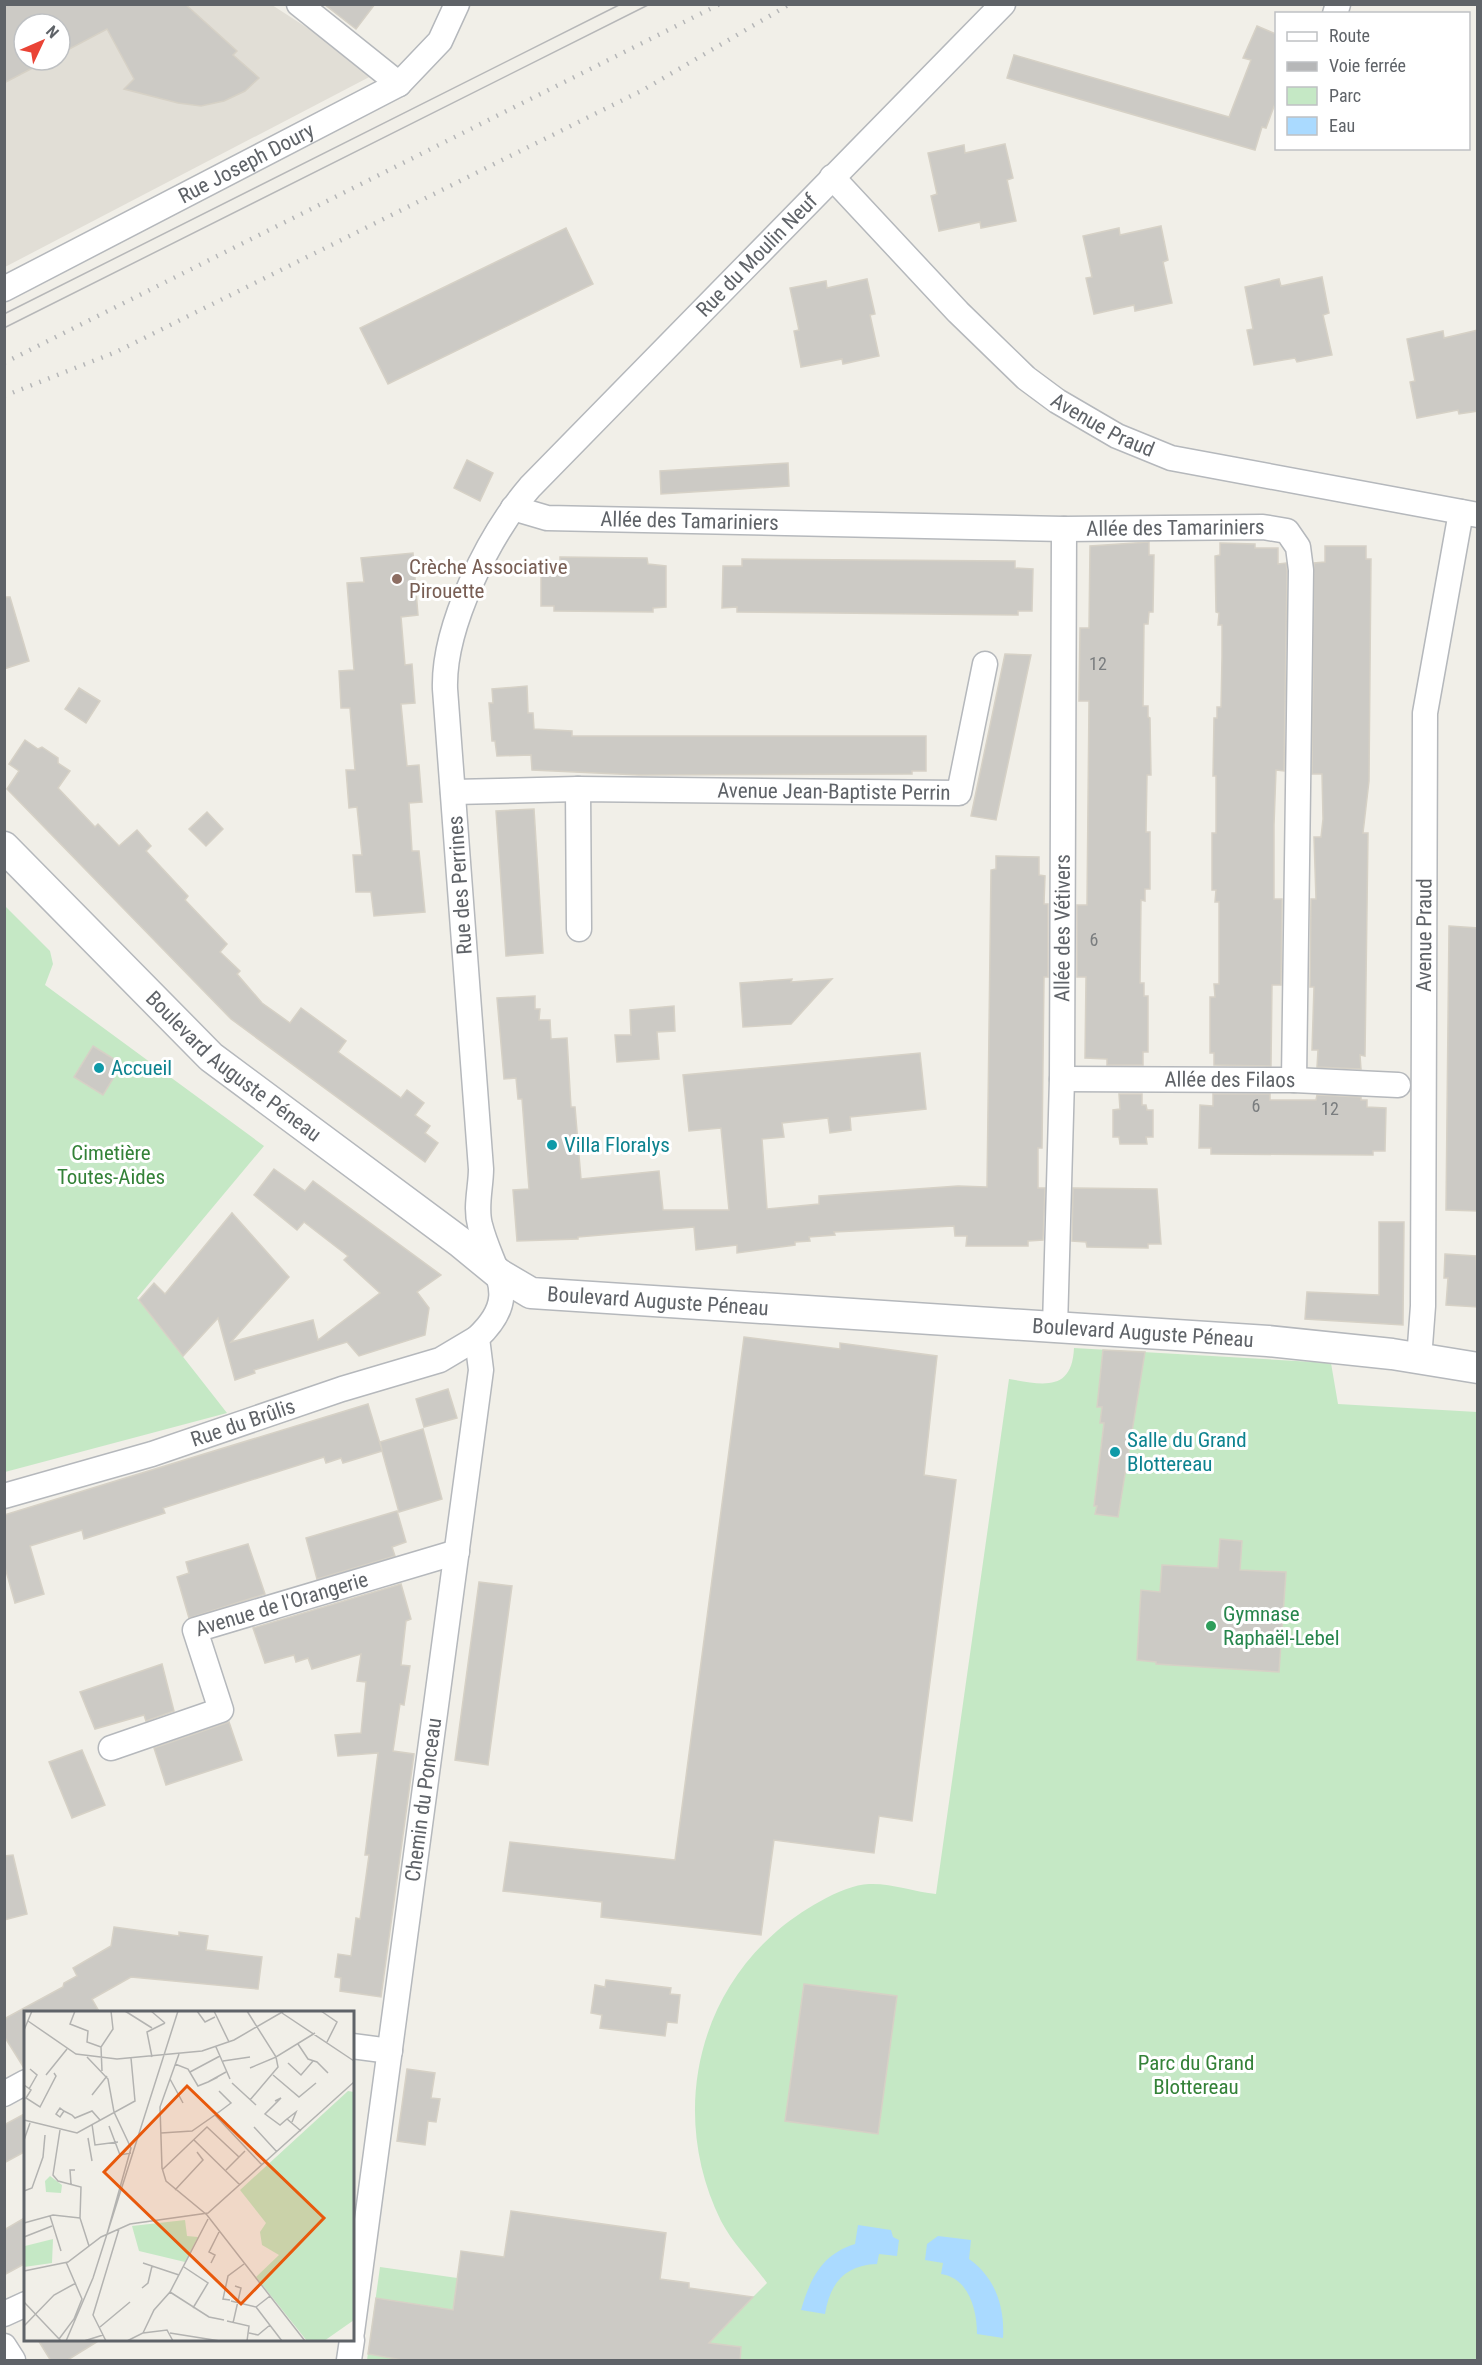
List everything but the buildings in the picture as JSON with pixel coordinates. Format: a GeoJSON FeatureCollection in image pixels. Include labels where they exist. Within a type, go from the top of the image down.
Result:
{"type":"FeatureCollection","features":[{"type":"Feature","properties":{"kind":"street"},"geometry":{"type":"LineString","coordinates":[[299,4],[399,84]]}},
{"type":"Feature","properties":{"kind":"street","name":"Rue Joseph Doury"},"geometry":{"type":"LineString","coordinates":[[4,289],[399,84],[440,41],[457,4]]}},
{"type":"Feature","properties":{"kind":"street","name":"Rue du Moulin Neuf"},"geometry":{"type":"LineString","coordinates":[[513,508],[594,419],[1003,4]]}},
{"type":"Feature","properties":{"kind":"street","name":"Avenue Praud"},"geometry":{"type":"LineString","coordinates":[[832,177],[958,312],[1026,378],[1057,401],[1117,436],[1171,458],[1469,514],[1425,713],[1423,1306],[1419,1359]]}},
{"type":"Feature","properties":{"kind":"street","name":"Allée des Tamariniers"},"geometry":{"type":"LineString","coordinates":[[513,508],[547,518],[1064,529],[1263,527],[1287,531],[1298,547],[1301,570],[1294,1080]]}},
{"type":"Feature","properties":{"kind":"street","name":"Rue des Perrines"},"geometry":{"type":"LineString","coordinates":[[499,1274],[479,1222],[481,1169],[444,666],[448,644],[476,576],[513,508]]}},
{"type":"Feature","properties":{"kind":"street","name":"Allée des Vétivers"},"geometry":{"type":"LineString","coordinates":[[1055,1328],[1062,1078],[1064,529]]}},
{"type":"Feature","properties":{"kind":"street","name":"Avenue Jean-Baptiste Perrin"},"geometry":{"type":"LineString","coordinates":[[453,792],[578,789],[959,793],[985,664]]}},
{"type":"Feature","properties":{"kind":"street"},"geometry":{"type":"LineString","coordinates":[[578,789],[579,929]]}},
{"type":"Feature","properties":{"kind":"street","name":"Boulevard Auguste Péneau"},"geometry":{"type":"LineString","coordinates":[[4,847],[211,1057],[435,1223],[499,1274],[531,1293],[564,1297],[1303,1344],[1478,1368]]}},
{"type":"Feature","properties":{"kind":"street","name":"Allée des Filaos"},"geometry":{"type":"LineString","coordinates":[[1062,1078],[1294,1080],[1398,1085]]}},
{"type":"Feature","properties":{"kind":"street"},"geometry":{"type":"LineString","coordinates":[[477,1338],[496,1320],[501,1292],[499,1274]]}},
{"type":"Feature","properties":{"kind":"street","name":"Rue du Brûlis"},"geometry":{"type":"LineString","coordinates":[[4,1496],[152,1454],[342,1389],[440,1360],[477,1338]]}},
{"type":"Feature","properties":{"kind":"street","name":"Chemin du Ponceau"},"geometry":{"type":"LineString","coordinates":[[354,2317],[481,1370],[477,1338]]}},
{"type":"Feature","properties":{"kind":"street","name":"Avenue de l'Orangerie"},"geometry":{"type":"LineString","coordinates":[[111,1748],[221,1710],[195,1630],[457,1552]]}},
{"type":"Feature","properties":{"kind":"street"},"geometry":{"type":"LineString","coordinates":[[354,2046],[390,2051]]}},
{"type":"Feature","properties":{"kind":"street"},"geometry":{"type":"LineString","coordinates":[[4,2094],[24,2083]]}},
{"type":"Feature","properties":{"kind":"street"},"geometry":{"type":"LineString","coordinates":[[4,2314],[24,2305]]}},
{"type":"Feature","properties":{"kind":"street"},"geometry":{"type":"LineString","coordinates":[[349,2361],[351,2341]]}},
{"type":"Feature","properties":{"kind":"street"},"geometry":{"type":"LineString","coordinates":[[4,2346],[13,2361]]}},
{"type":"Feature","properties":{"kind":"shaded area"},"geometry":{"type":"Polygon","coordinates":[[[5,5],[272,5],[377,73],[5,267],[5,5]]]}},
{"type":"Feature","properties":{"kind":"green space","name":"Cimetière Toutes-Aides"},"geometry":{"type":"Polygon","coordinates":[[[4,905],[50,951],[53,964],[45,985],[264,1146],[137,1298],[227,1413],[5,1472],[4,905]]]}},
{"type":"Feature","properties":{"kind":"green space","name":"Parc du Grand Blottereau"},"geometry":{"type":"Polygon","coordinates":[[[1074,1348],[1331,1363],[1338,1404],[1477,1412],[1477,2360],[367,2360],[380,2267],[733,2317],[767,2283],[721,2221],[706,2183],[697,2144],[695,2105],[699,2066],[709,2028],[726,1993],[748,1960],[777,1931],[808,1908],[846,1889],[869,1884],[936,1894],[1009,1379],[1044,1383],[1062,1379],[1072,1362],[1074,1348]]]}},
{"type":"Feature","properties":{"kind":"water"},"geometry":{"type":"Polygon","coordinates":[[[858,2225],[891,2230],[893,2237],[899,2240],[897,2256],[879,2254],[877,2264],[866,2265],[848,2272],[835,2285],[825,2314],[801,2310],[813,2278],[819,2269],[834,2254],[855,2244],[858,2225]]]}},
{"type":"Feature","properties":{"kind":"water"},"geometry":{"type":"Polygon","coordinates":[[[938,2236],[971,2240],[969,2259],[978,2266],[992,2284],[1000,2304],[1003,2338],[977,2334],[973,2306],[965,2288],[951,2277],[941,2274],[943,2263],[925,2260],[927,2244],[938,2236]]]}},
{"type":"Feature","properties":{"kind":"tram line"},"geometry":{"type":"LineString","coordinates":[[4,314],[621,4]]}},
{"type":"Feature","properties":{"kind":"tram line"},"geometry":{"type":"LineString","coordinates":[[4,328],[650,4]]}},
{"type":"Feature","properties":{"kind":"railway"},"geometry":{"type":"LineString","coordinates":[[4,363],[720,4]]}},
{"type":"Feature","properties":{"kind":"railway"},"geometry":{"type":"LineString","coordinates":[[4,396],[116,352],[643,90],[790,4]]}},
{"type":"Feature","properties":{"kind":"place","name":"Crèche Associative Pirouette"},"geometry":{"type":"Point","coordinates":[397,579]}},
{"type":"Feature","properties":{"kind":"place","name":"Accueil"},"geometry":{"type":"Point","coordinates":[99,1068]}},
{"type":"Feature","properties":{"kind":"place","name":"Villa Floralys"},"geometry":{"type":"Point","coordinates":[552,1145]}},
{"type":"Feature","properties":{"kind":"place","name":"Salle du Grand Blottereau"},"geometry":{"type":"Point","coordinates":[1115,1452]}},
{"type":"Feature","properties":{"kind":"place","name":"Gymnase Raphaël-Lebel"},"geometry":{"type":"Point","coordinates":[1211,1626]}}]}
